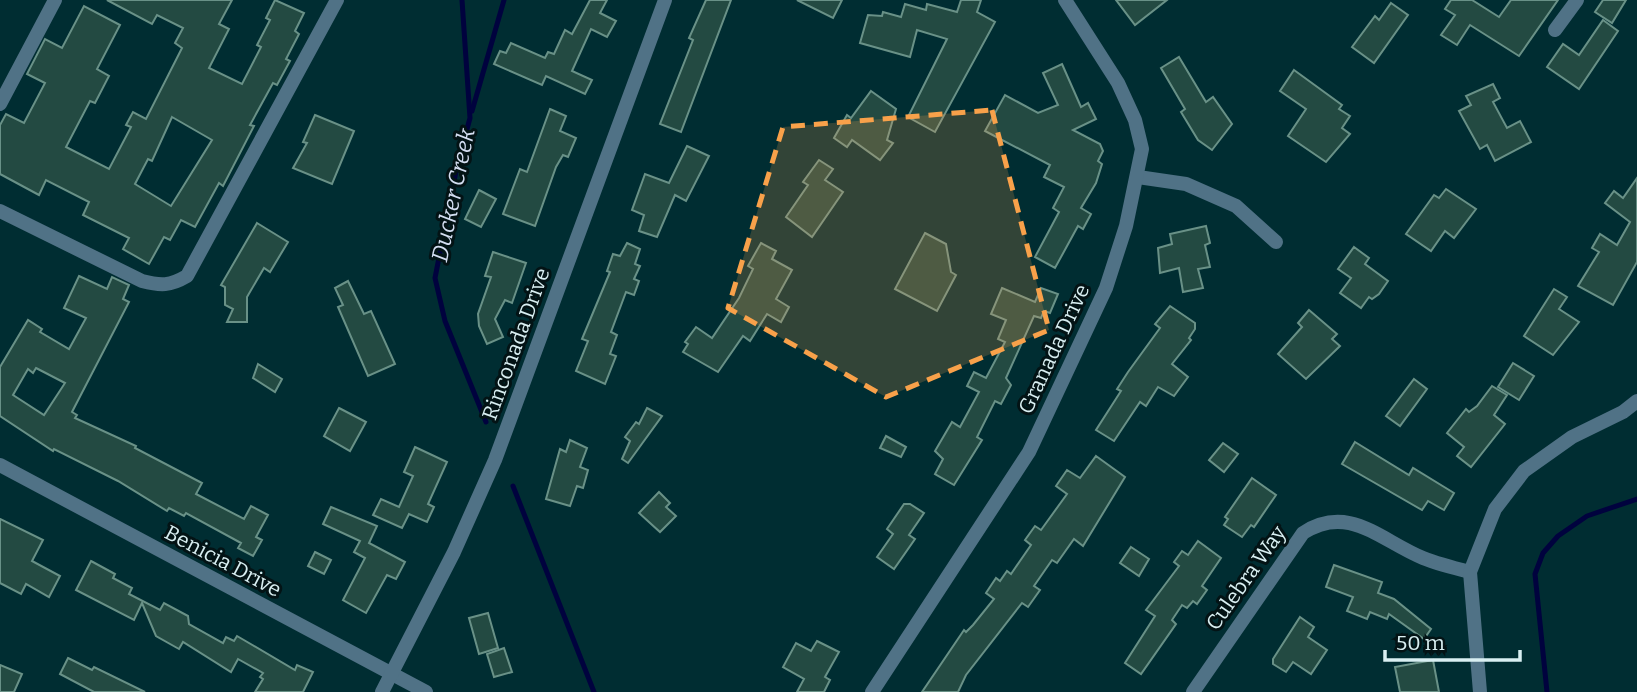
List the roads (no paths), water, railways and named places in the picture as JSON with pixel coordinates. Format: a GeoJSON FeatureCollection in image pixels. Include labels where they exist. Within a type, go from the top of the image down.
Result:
{"type":"FeatureCollection","features":[{"type":"Feature","properties":{"kind":"street"},"geometry":{"type":"LineString","coordinates":[[0,104],[55,0]]}},
{"type":"Feature","properties":{"kind":"street"},"geometry":{"type":"LineString","coordinates":[[0,211],[142,281],[162,286],[174,284],[187,276],[337,0]]}},
{"type":"Feature","properties":{"kind":"street","name":"Rinconada Drive"},"geometry":{"type":"LineString","coordinates":[[382,692],[454,552],[495,460],[665,0]]}},
{"type":"Feature","properties":{"kind":"street","name":"Granada Drive"},"geometry":{"type":"LineString","coordinates":[[872,692],[1029,452],[1106,288],[1138,177],[1142,149],[1135,120],[1118,83],[1065,0]]}},
{"type":"Feature","properties":{"kind":"street"},"geometry":{"type":"LineString","coordinates":[[1555,30],[1577,0]]}},
{"type":"Feature","properties":{"kind":"street"},"geometry":{"type":"LineString","coordinates":[[1138,177],[1186,184],[1236,206],[1276,243]]}},
{"type":"Feature","properties":{"kind":"street"},"geometry":{"type":"LineString","coordinates":[[1480,692],[1470,572],[1495,509],[1524,471],[1572,438],[1623,412],[1637,401]]}},
{"type":"Feature","properties":{"kind":"street","name":"Benicia Drive"},"geometry":{"type":"LineString","coordinates":[[0,465],[426,692]]}},
{"type":"Feature","properties":{"kind":"street","name":"Culebra Way"},"geometry":{"type":"LineString","coordinates":[[1193,692],[1303,533],[1317,524],[1352,523],[1422,558],[1470,572]]}},
{"type":"Feature","properties":{"kind":"waterway","name":"Ducker Creek"},"geometry":{"type":"LineString","coordinates":[[462,0],[470,118],[457,166],[435,278],[445,321],[486,422]]}},
{"type":"Feature","properties":{"kind":"waterway"},"geometry":{"type":"LineString","coordinates":[[472,111],[504,0]]}},
{"type":"Feature","properties":{"kind":"waterway","name":"Ducker Creek"},"geometry":{"type":"LineString","coordinates":[[513,486],[594,692]]}},
{"type":"Feature","properties":{"kind":"waterway"},"geometry":{"type":"LineString","coordinates":[[1547,692],[1535,574],[1543,553],[1558,536],[1587,516],[1637,499]]}}]}
